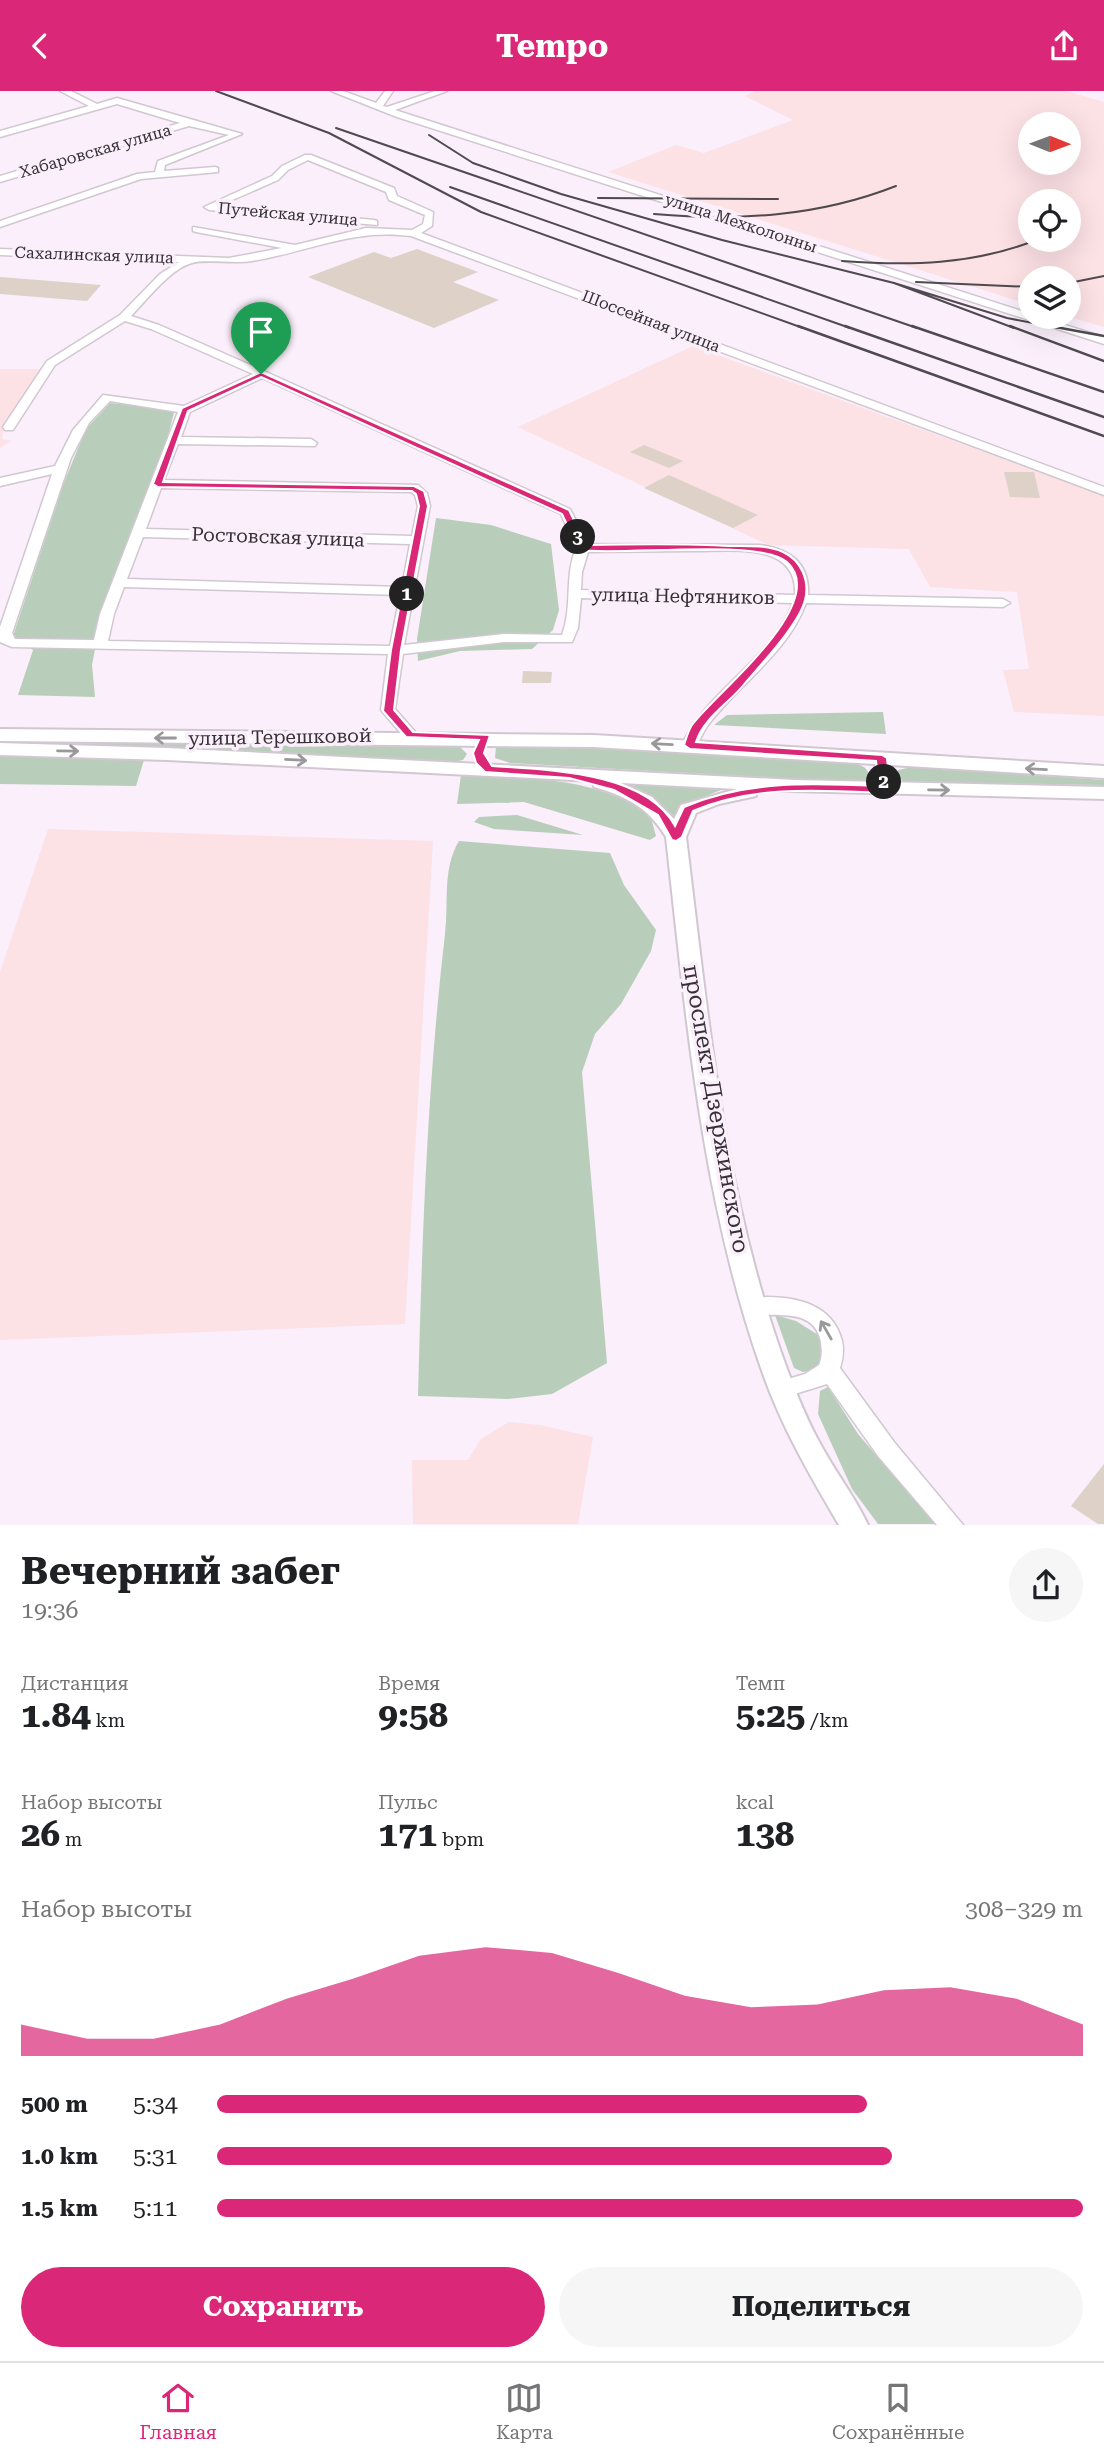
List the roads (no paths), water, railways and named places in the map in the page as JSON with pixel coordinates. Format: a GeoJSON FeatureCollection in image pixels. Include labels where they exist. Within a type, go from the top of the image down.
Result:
{"type":"FeatureCollection","features":[{"type":"Feature","properties":{"kind":"main road","name":"улица Терешковой"},"geometry":{"type":"LineString","coordinates":[[0,734],[172,738],[410,735],[486,737],[690,745],[1104,772]]}},
{"type":"Feature","properties":{"kind":"main road"},"geometry":{"type":"LineString","coordinates":[[486,737],[478,753],[481,763],[489,769]]}},
{"type":"Feature","properties":{"kind":"main road","name":"улица Терешковой"},"geometry":{"type":"LineString","coordinates":[[0,749],[167,754],[795,786],[1104,793]]}},
{"type":"Feature","properties":{"kind":"main road"},"geometry":{"type":"LineString","coordinates":[[882,758],[885,789]]}},
{"type":"Feature","properties":{"kind":"main road"},"geometry":{"type":"LineString","coordinates":[[569,774],[618,787],[644,800],[663,813],[676,837]]}},
{"type":"Feature","properties":{"kind":"main road"},"geometry":{"type":"LineString","coordinates":[[676,837],[688,809],[738,793],[795,786]]}},
{"type":"Feature","properties":{"kind":"main road","name":"проспект Дзержинского"},"geometry":{"type":"LineString","coordinates":[[676,837],[718,1148],[737,1247],[782,1389],[811,1449],[854,1524]]}},
{"type":"Feature","properties":{"kind":"street"},"geometry":{"type":"LineString","coordinates":[[64,91],[95,106]]}},
{"type":"Feature","properties":{"kind":"street","name":"улица Мехколонны"},"geometry":{"type":"LineString","coordinates":[[335,91],[1104,341]]}},
{"type":"Feature","properties":{"kind":"street"},"geometry":{"type":"LineString","coordinates":[[383,108],[389,91]]}},
{"type":"Feature","properties":{"kind":"street"},"geometry":{"type":"LineString","coordinates":[[383,108],[443,91]]}},
{"type":"Feature","properties":{"kind":"street"},"geometry":{"type":"LineString","coordinates":[[0,134],[95,106],[124,101],[189,123],[237,134],[161,163],[159,173]]}},
{"type":"Feature","properties":{"kind":"street","name":"Хабаровская улица"},"geometry":{"type":"LineString","coordinates":[[0,179],[189,123]]}},
{"type":"Feature","properties":{"kind":"street","name":"Путейская улица"},"geometry":{"type":"LineString","coordinates":[[382,228],[368,222],[209,207],[275,178],[297,161],[308,157],[391,190],[392,198],[430,215],[426,226],[413,233]]}},
{"type":"Feature","properties":{"kind":"street"},"geometry":{"type":"LineString","coordinates":[[0,224],[140,176],[215,170]]}},
{"type":"Feature","properties":{"kind":"street","name":"Шоссейная улица"},"geometry":{"type":"LineString","coordinates":[[189,260],[244,260],[361,230],[382,228],[413,233],[1104,491]]}},
{"type":"Feature","properties":{"kind":"street"},"geometry":{"type":"LineString","coordinates":[[196,229],[293,248]]}},
{"type":"Feature","properties":{"kind":"street","name":"Сахалинская улица"},"geometry":{"type":"LineString","coordinates":[[0,252],[66,252],[189,260]]}},
{"type":"Feature","properties":{"kind":"street"},"geometry":{"type":"LineString","coordinates":[[9,427],[51,363],[124,317],[164,276],[189,260]]}},
{"type":"Feature","properties":{"kind":"street"},"geometry":{"type":"LineString","coordinates":[[124,317],[155,327],[566,512],[583,548]]}},
{"type":"Feature","properties":{"kind":"street"},"geometry":{"type":"LineString","coordinates":[[261,374],[185,410],[107,397],[87,414],[74,435],[60,469],[5,639],[12,643],[396,650],[504,638],[567,639],[573,628],[573,564],[583,548]]}},
{"type":"Feature","properties":{"kind":"street"},"geometry":{"type":"LineString","coordinates":[[100,645],[107,614],[185,410]]}},
{"type":"Feature","properties":{"kind":"street"},"geometry":{"type":"LineString","coordinates":[[173,440],[311,443]]}},
{"type":"Feature","properties":{"kind":"street"},"geometry":{"type":"LineString","coordinates":[[0,482],[60,469]]}},
{"type":"Feature","properties":{"kind":"street"},"geometry":{"type":"LineString","coordinates":[[158,484],[414,488],[422,495],[424,506],[396,650],[388,711],[410,735]]}},
{"type":"Feature","properties":{"kind":"street","name":"Ростовская улица"},"geometry":{"type":"LineString","coordinates":[[139,533],[416,540]]}},
{"type":"Feature","properties":{"kind":"street"},"geometry":{"type":"LineString","coordinates":[[583,548],[673,546],[779,553],[790,560],[801,575],[801,599],[793,614],[741,683],[696,727],[690,745]]}},
{"type":"Feature","properties":{"kind":"street"},"geometry":{"type":"LineString","coordinates":[[120,583],[408,591]]}},
{"type":"Feature","properties":{"kind":"street","name":"улица Нефтяников"},"geometry":{"type":"LineString","coordinates":[[573,594],[1003,603]]}},
{"type":"Feature","properties":{"kind":"street"},"geometry":{"type":"LineString","coordinates":[[754,1306],[780,1303],[815,1315],[825,1325],[831,1340],[833,1357],[828,1370],[816,1380],[782,1389]]}},
{"type":"Feature","properties":{"kind":"street"},"geometry":{"type":"LineString","coordinates":[[828,1370],[842,1385],[886,1449],[952,1524]]}},
{"type":"Feature","properties":{"kind":"railway"},"geometry":{"type":"LineString","coordinates":[[216,91],[329,133],[481,212],[803,328]]}},
{"type":"Feature","properties":{"kind":"railway"},"geometry":{"type":"LineString","coordinates":[[336,128],[917,328]]}},
{"type":"Feature","properties":{"kind":"railway"},"geometry":{"type":"LineString","coordinates":[[429,135],[473,163],[561,194],[722,240],[894,283]]}},
{"type":"Feature","properties":{"kind":"railway"},"geometry":{"type":"LineString","coordinates":[[654,214],[716,217],[777,214],[837,204],[896,186]]}},
{"type":"Feature","properties":{"kind":"railway"},"geometry":{"type":"LineString","coordinates":[[450,187],[850,328]]}},
{"type":"Feature","properties":{"kind":"railway"},"geometry":{"type":"LineString","coordinates":[[598,198],[778,199]]}},
{"type":"Feature","properties":{"kind":"railway"},"geometry":{"type":"LineString","coordinates":[[842,261],[940,262],[989,255],[1018,246]]}},
{"type":"Feature","properties":{"kind":"railway"},"geometry":{"type":"LineString","coordinates":[[1081,281],[1104,276]]}},
{"type":"Feature","properties":{"kind":"railway"},"geometry":{"type":"LineString","coordinates":[[916,282],[1018,286]]}},
{"type":"Feature","properties":{"kind":"railway"},"geometry":{"type":"LineString","coordinates":[[894,283],[1018,320]]}},
{"type":"Feature","properties":{"kind":"railway"},"geometry":{"type":"LineString","coordinates":[[894,283],[1014,328]]}},
{"type":"Feature","properties":{"kind":"railway"},"geometry":{"type":"LineString","coordinates":[[798,326],[1104,436]]}},
{"type":"Feature","properties":{"kind":"railway"},"geometry":{"type":"LineString","coordinates":[[845,326],[1104,417]]}},
{"type":"Feature","properties":{"kind":"railway"},"geometry":{"type":"LineString","coordinates":[[912,326],[1104,392]]}},
{"type":"Feature","properties":{"kind":"railway"},"geometry":{"type":"LineString","coordinates":[[1010,326],[1104,361]]}},
{"type":"Feature","properties":{"kind":"railway"},"geometry":{"type":"LineString","coordinates":[[1066,329],[1104,336]]}}]}
